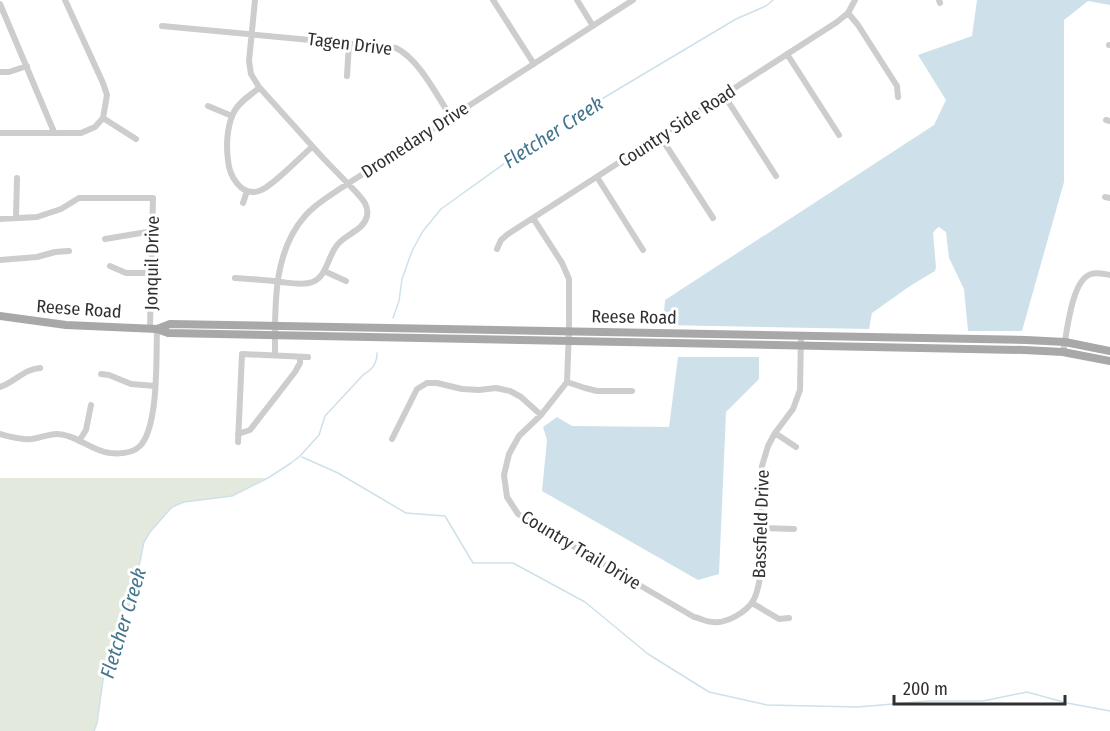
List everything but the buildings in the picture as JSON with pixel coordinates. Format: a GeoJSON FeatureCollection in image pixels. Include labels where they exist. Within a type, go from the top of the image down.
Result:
{"type":"FeatureCollection","features":[{"type":"Feature","properties":{"kind":"main road","name":"Reese Road"},"geometry":{"type":"LineString","coordinates":[[0,316],[66,325],[153,329],[168,333],[1024,350],[1063,352],[1110,361]]}},
{"type":"Feature","properties":{"kind":"main road","name":"Reese Road"},"geometry":{"type":"LineString","coordinates":[[153,329],[170,324],[275,325],[1026,340],[1065,342],[1110,351]]}},
{"type":"Feature","properties":{"kind":"street"},"geometry":{"type":"LineString","coordinates":[[0,134],[81,133],[95,127],[103,118],[107,95],[65,0]]}},
{"type":"Feature","properties":{"kind":"street"},"geometry":{"type":"LineString","coordinates":[[235,278],[308,284],[319,278],[338,244],[363,224],[370,208],[254,81],[250,68],[255,0]]}},
{"type":"Feature","properties":{"kind":"street"},"geometry":{"type":"LineString","coordinates":[[493,0],[534,64]]}},
{"type":"Feature","properties":{"kind":"street"},"geometry":{"type":"LineString","coordinates":[[577,0],[593,26]]}},
{"type":"Feature","properties":{"kind":"street","name":"Dromedary Drive"},"geometry":{"type":"LineString","coordinates":[[275,356],[278,282],[284,251],[295,229],[316,205],[633,0]]}},
{"type":"Feature","properties":{"kind":"street","name":"Country Side Road"},"geometry":{"type":"LineString","coordinates":[[497,249],[504,237],[828,28],[848,13],[855,0]]}},
{"type":"Feature","properties":{"kind":"street"},"geometry":{"type":"LineString","coordinates":[[0,6],[54,132]]}},
{"type":"Feature","properties":{"kind":"street"},"geometry":{"type":"LineString","coordinates":[[848,13],[858,24],[897,86],[898,97]]}},
{"type":"Feature","properties":{"kind":"street","name":"Tagen Drive"},"geometry":{"type":"LineString","coordinates":[[162,26],[393,47],[408,55],[414,62],[451,117]]}},
{"type":"Feature","properties":{"kind":"street"},"geometry":{"type":"LineString","coordinates":[[347,76],[349,43]]}},
{"type":"Feature","properties":{"kind":"street"},"geometry":{"type":"LineString","coordinates":[[787,54],[839,135]]}},
{"type":"Feature","properties":{"kind":"street"},"geometry":{"type":"LineString","coordinates":[[0,72],[9,72],[27,66]]}},
{"type":"Feature","properties":{"kind":"street"},"geometry":{"type":"LineString","coordinates":[[259,88],[235,109],[229,131],[228,162],[241,188],[250,192],[266,188],[312,147]]}},
{"type":"Feature","properties":{"kind":"street"},"geometry":{"type":"LineString","coordinates":[[724,95],[776,176]]}},
{"type":"Feature","properties":{"kind":"street"},"geometry":{"type":"LineString","coordinates":[[208,106],[232,116]]}},
{"type":"Feature","properties":{"kind":"street"},"geometry":{"type":"LineString","coordinates":[[103,118],[135,140]]}},
{"type":"Feature","properties":{"kind":"street"},"geometry":{"type":"LineString","coordinates":[[660,136],[713,218]]}},
{"type":"Feature","properties":{"kind":"street"},"geometry":{"type":"LineString","coordinates":[[597,177],[644,250]]}},
{"type":"Feature","properties":{"kind":"street"},"geometry":{"type":"LineString","coordinates":[[0,219],[16,218],[17,178]]}},
{"type":"Feature","properties":{"kind":"street"},"geometry":{"type":"LineString","coordinates":[[243,203],[247,191]]}},
{"type":"Feature","properties":{"kind":"street","name":"Jonquil Drive"},"geometry":{"type":"LineString","coordinates":[[16,218],[37,217],[62,209],[79,198],[153,198],[155,386],[147,436],[139,448],[127,453],[100,451],[79,441]]}},
{"type":"Feature","properties":{"kind":"street"},"geometry":{"type":"LineString","coordinates":[[533,218],[568,276],[567,382],[597,391],[632,391]]}},
{"type":"Feature","properties":{"kind":"street"},"geometry":{"type":"LineString","coordinates":[[105,239],[153,231]]}},
{"type":"Feature","properties":{"kind":"street"},"geometry":{"type":"LineString","coordinates":[[0,260],[37,257],[69,251]]}},
{"type":"Feature","properties":{"kind":"street"},"geometry":{"type":"LineString","coordinates":[[110,266],[126,273],[152,273]]}},
{"type":"Feature","properties":{"kind":"street"},"geometry":{"type":"LineString","coordinates":[[1085,267],[1089,274]]}},
{"type":"Feature","properties":{"kind":"street"},"geometry":{"type":"LineString","coordinates":[[324,271],[346,281]]}},
{"type":"Feature","properties":{"kind":"street"},"geometry":{"type":"LineString","coordinates":[[1063,352],[1067,326],[1081,283],[1089,274],[1110,275]]}},
{"type":"Feature","properties":{"kind":"street","name":"Bassfield Drive"},"geometry":{"type":"LineString","coordinates":[[713,622],[728,620],[745,611],[757,592],[760,577],[762,466],[768,446],[793,409],[800,390],[801,336]]}},
{"type":"Feature","properties":{"kind":"street"},"geometry":{"type":"LineString","coordinates":[[238,434],[250,430],[304,357],[242,354],[238,434],[238,442]]}},
{"type":"Feature","properties":{"kind":"street"},"geometry":{"type":"LineString","coordinates":[[0,387],[29,369],[40,368]]}},
{"type":"Feature","properties":{"kind":"street"},"geometry":{"type":"LineString","coordinates":[[101,374],[130,384],[155,386]]}},
{"type":"Feature","properties":{"kind":"street","name":"Country Trail Drive"},"geometry":{"type":"LineString","coordinates":[[567,382],[541,415],[519,436],[508,454],[504,474],[507,496],[518,514],[694,617],[713,622]]}},
{"type":"Feature","properties":{"kind":"street"},"geometry":{"type":"LineString","coordinates":[[392,439],[417,389],[427,383],[462,389],[496,388],[510,391],[521,397],[541,415]]}},
{"type":"Feature","properties":{"kind":"street"},"geometry":{"type":"LineString","coordinates":[[0,434],[33,439],[53,433],[79,441],[86,430],[91,405]]}},
{"type":"Feature","properties":{"kind":"street"},"geometry":{"type":"LineString","coordinates":[[775,433],[796,447]]}},
{"type":"Feature","properties":{"kind":"street"},"geometry":{"type":"LineString","coordinates":[[760,528],[794,529]]}},
{"type":"Feature","properties":{"kind":"street"},"geometry":{"type":"LineString","coordinates":[[752,603],[779,619],[789,618]]}},
{"type":"Feature","properties":{"kind":"shaded area"},"geometry":{"type":"Polygon","coordinates":[[[977,0],[1110,0],[1110,5],[1088,1],[1064,20],[1064,182],[1022,331],[968,331],[964,289],[949,258],[946,232],[939,227],[933,233],[935,271],[872,313],[869,329],[663,325],[665,300],[934,125],[946,100],[918,55],[972,36],[977,0]]]}},
{"type":"Feature","properties":{"kind":"shaded area"},"geometry":{"type":"Polygon","coordinates":[[[678,357],[759,357],[759,379],[726,412],[719,574],[698,580],[542,491],[547,440],[543,427],[557,417],[572,426],[669,427],[678,357]]]}},
{"type":"Feature","properties":{"kind":"shaded area"},"geometry":{"type":"Polygon","coordinates":[[[0,478],[268,478],[232,496],[184,502],[172,507],[150,532],[144,542],[139,566],[139,583],[113,641],[104,673],[94,731],[0,731],[0,478]]]}},
{"type":"Feature","properties":{"kind":"waterway","name":"Fletcher Creek"},"geometry":{"type":"LineString","coordinates":[[393,318],[399,301],[402,279],[412,251],[423,231],[441,209],[558,125],[736,19],[766,6],[773,0]]}},
{"type":"Feature","properties":{"kind":"waterway","name":"Fletcher Creek"},"geometry":{"type":"LineString","coordinates":[[94,731],[104,673],[113,641],[139,583],[139,566],[144,542],[150,532],[172,507],[184,502],[232,496],[268,478],[300,456],[319,435],[325,416],[373,366],[377,353]]}},
{"type":"Feature","properties":{"kind":"waterway"},"geometry":{"type":"LineString","coordinates":[[302,457],[338,473],[406,513],[445,516],[473,563],[513,563],[585,602],[648,654],[709,692],[767,705],[858,707],[928,701],[983,701],[1027,692],[1110,711]]}}]}
